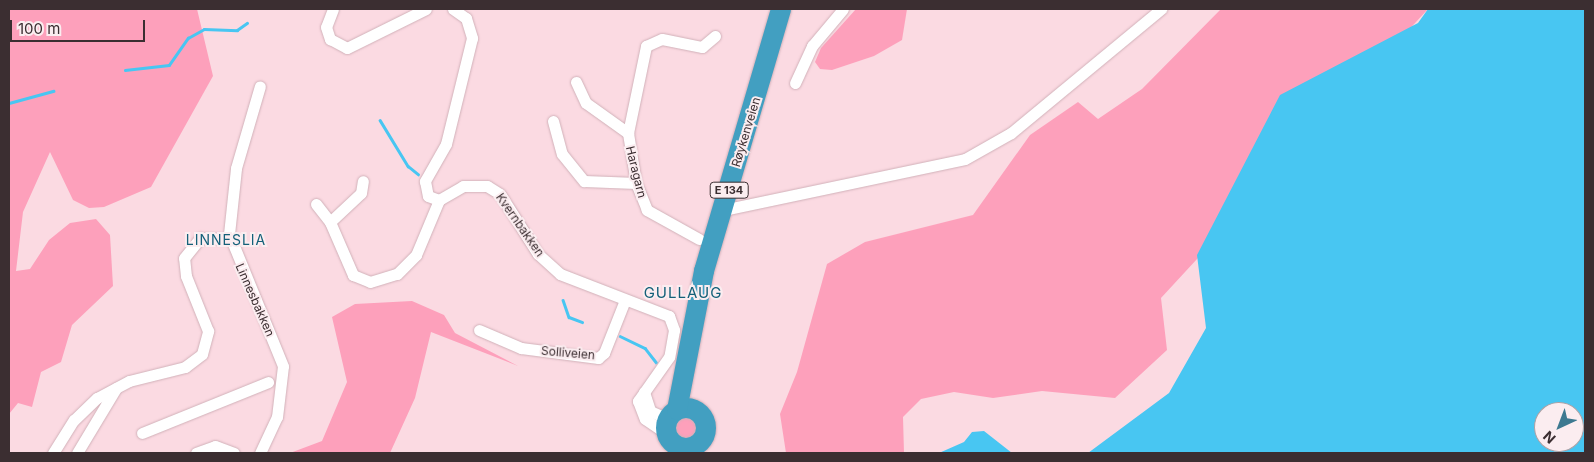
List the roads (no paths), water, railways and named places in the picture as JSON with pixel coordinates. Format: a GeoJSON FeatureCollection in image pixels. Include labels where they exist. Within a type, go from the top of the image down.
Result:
{"type":"FeatureCollection","features":[{"type":"Feature","properties":{"kind":"highway","name":"Røykenveien"},"geometry":{"type":"LineString","coordinates":[[682,434],[685,372],[696,305],[781,9]]}},
{"type":"Feature","properties":{"kind":"street"},"geometry":{"type":"LineString","coordinates":[[333,9],[326,27],[330,40],[347,48],[426,9]]}},
{"type":"Feature","properties":{"kind":"street"},"geometry":{"type":"LineString","coordinates":[[316,204],[330,222],[353,275],[378,282],[397,274],[416,255],[439,200],[428,196],[425,181],[446,144],[472,38],[466,18],[453,9]]}},
{"type":"Feature","properties":{"kind":"street"},"geometry":{"type":"LineString","coordinates":[[795,83],[812,46],[843,9]]}},
{"type":"Feature","properties":{"kind":"street"},"geometry":{"type":"LineString","coordinates":[[723,210],[965,159],[1011,134],[1161,9]]}},
{"type":"Feature","properties":{"kind":"street","name":"Haragarn"},"geometry":{"type":"LineString","coordinates":[[699,239],[655,217],[636,183],[628,133],[646,46],[662,39],[702,47],[715,36]]}},
{"type":"Feature","properties":{"kind":"street"},"geometry":{"type":"LineString","coordinates":[[576,82],[586,103],[628,133]]}},
{"type":"Feature","properties":{"kind":"street","name":"Linnesbakken"},"geometry":{"type":"LineString","coordinates":[[260,86],[236,168],[230,239],[283,366],[278,417],[260,453]]}},
{"type":"Feature","properties":{"kind":"street"},"geometry":{"type":"LineString","coordinates":[[553,121],[562,154],[584,181],[636,183]]}},
{"type":"Feature","properties":{"kind":"street"},"geometry":{"type":"LineString","coordinates":[[330,222],[361,193],[363,181]]}},
{"type":"Feature","properties":{"kind":"street","name":"Kvernbakken"},"geometry":{"type":"LineString","coordinates":[[439,200],[471,184],[498,192],[527,239],[553,268],[577,283],[666,314],[674,324],[669,356],[645,388],[646,406],[682,434]]}},
{"type":"Feature","properties":{"kind":"street"},"geometry":{"type":"LineString","coordinates":[[52,453],[82,412],[116,386],[185,367],[202,354],[208,331],[186,276],[184,258],[200,238],[230,239]]}},
{"type":"Feature","properties":{"kind":"street","name":"Solliveien"},"geometry":{"type":"LineString","coordinates":[[479,330],[521,348],[598,358],[604,353],[625,300]]}},
{"type":"Feature","properties":{"kind":"street"},"geometry":{"type":"LineString","coordinates":[[142,433],[268,382]]}},
{"type":"Feature","properties":{"kind":"street"},"geometry":{"type":"LineString","coordinates":[[76,453],[116,386]]}},
{"type":"Feature","properties":{"kind":"street"},"geometry":{"type":"LineString","coordinates":[[196,453],[216,446],[234,453]]}},
{"type":"Feature","properties":{"kind":"water"},"geometry":{"type":"Polygon","coordinates":[[[1428,9],[1585,9],[1585,453],[1088,453],[1169,393],[1206,328],[1197,255],[1280,95],[1418,23],[1428,9]]]}},
{"type":"Feature","properties":{"kind":"water"},"geometry":{"type":"Polygon","coordinates":[[[984,431],[1012,453],[939,453],[964,442],[972,432],[984,431]]]}},
{"type":"Feature","properties":{"kind":"waterway"},"geometry":{"type":"LineString","coordinates":[[125,70],[169,65],[188,38],[204,29],[237,30],[247,23]]}},
{"type":"Feature","properties":{"kind":"waterway"},"geometry":{"type":"LineString","coordinates":[[9,103],[53,91]]}},
{"type":"Feature","properties":{"kind":"waterway"},"geometry":{"type":"LineString","coordinates":[[380,120],[408,166],[418,174]]}},
{"type":"Feature","properties":{"kind":"waterway"},"geometry":{"type":"LineString","coordinates":[[563,300],[569,317],[582,322]]}},
{"type":"Feature","properties":{"kind":"waterway"},"geometry":{"type":"LineString","coordinates":[[620,336],[645,348],[656,362]]}},
{"type":"Feature","properties":{"kind":"district","name":"LINNESLIA"},"geometry":{"type":"Point","coordinates":[226,240]}},
{"type":"Feature","properties":{"kind":"district","name":"GULLAUG"},"geometry":{"type":"Point","coordinates":[683,293]}}]}
